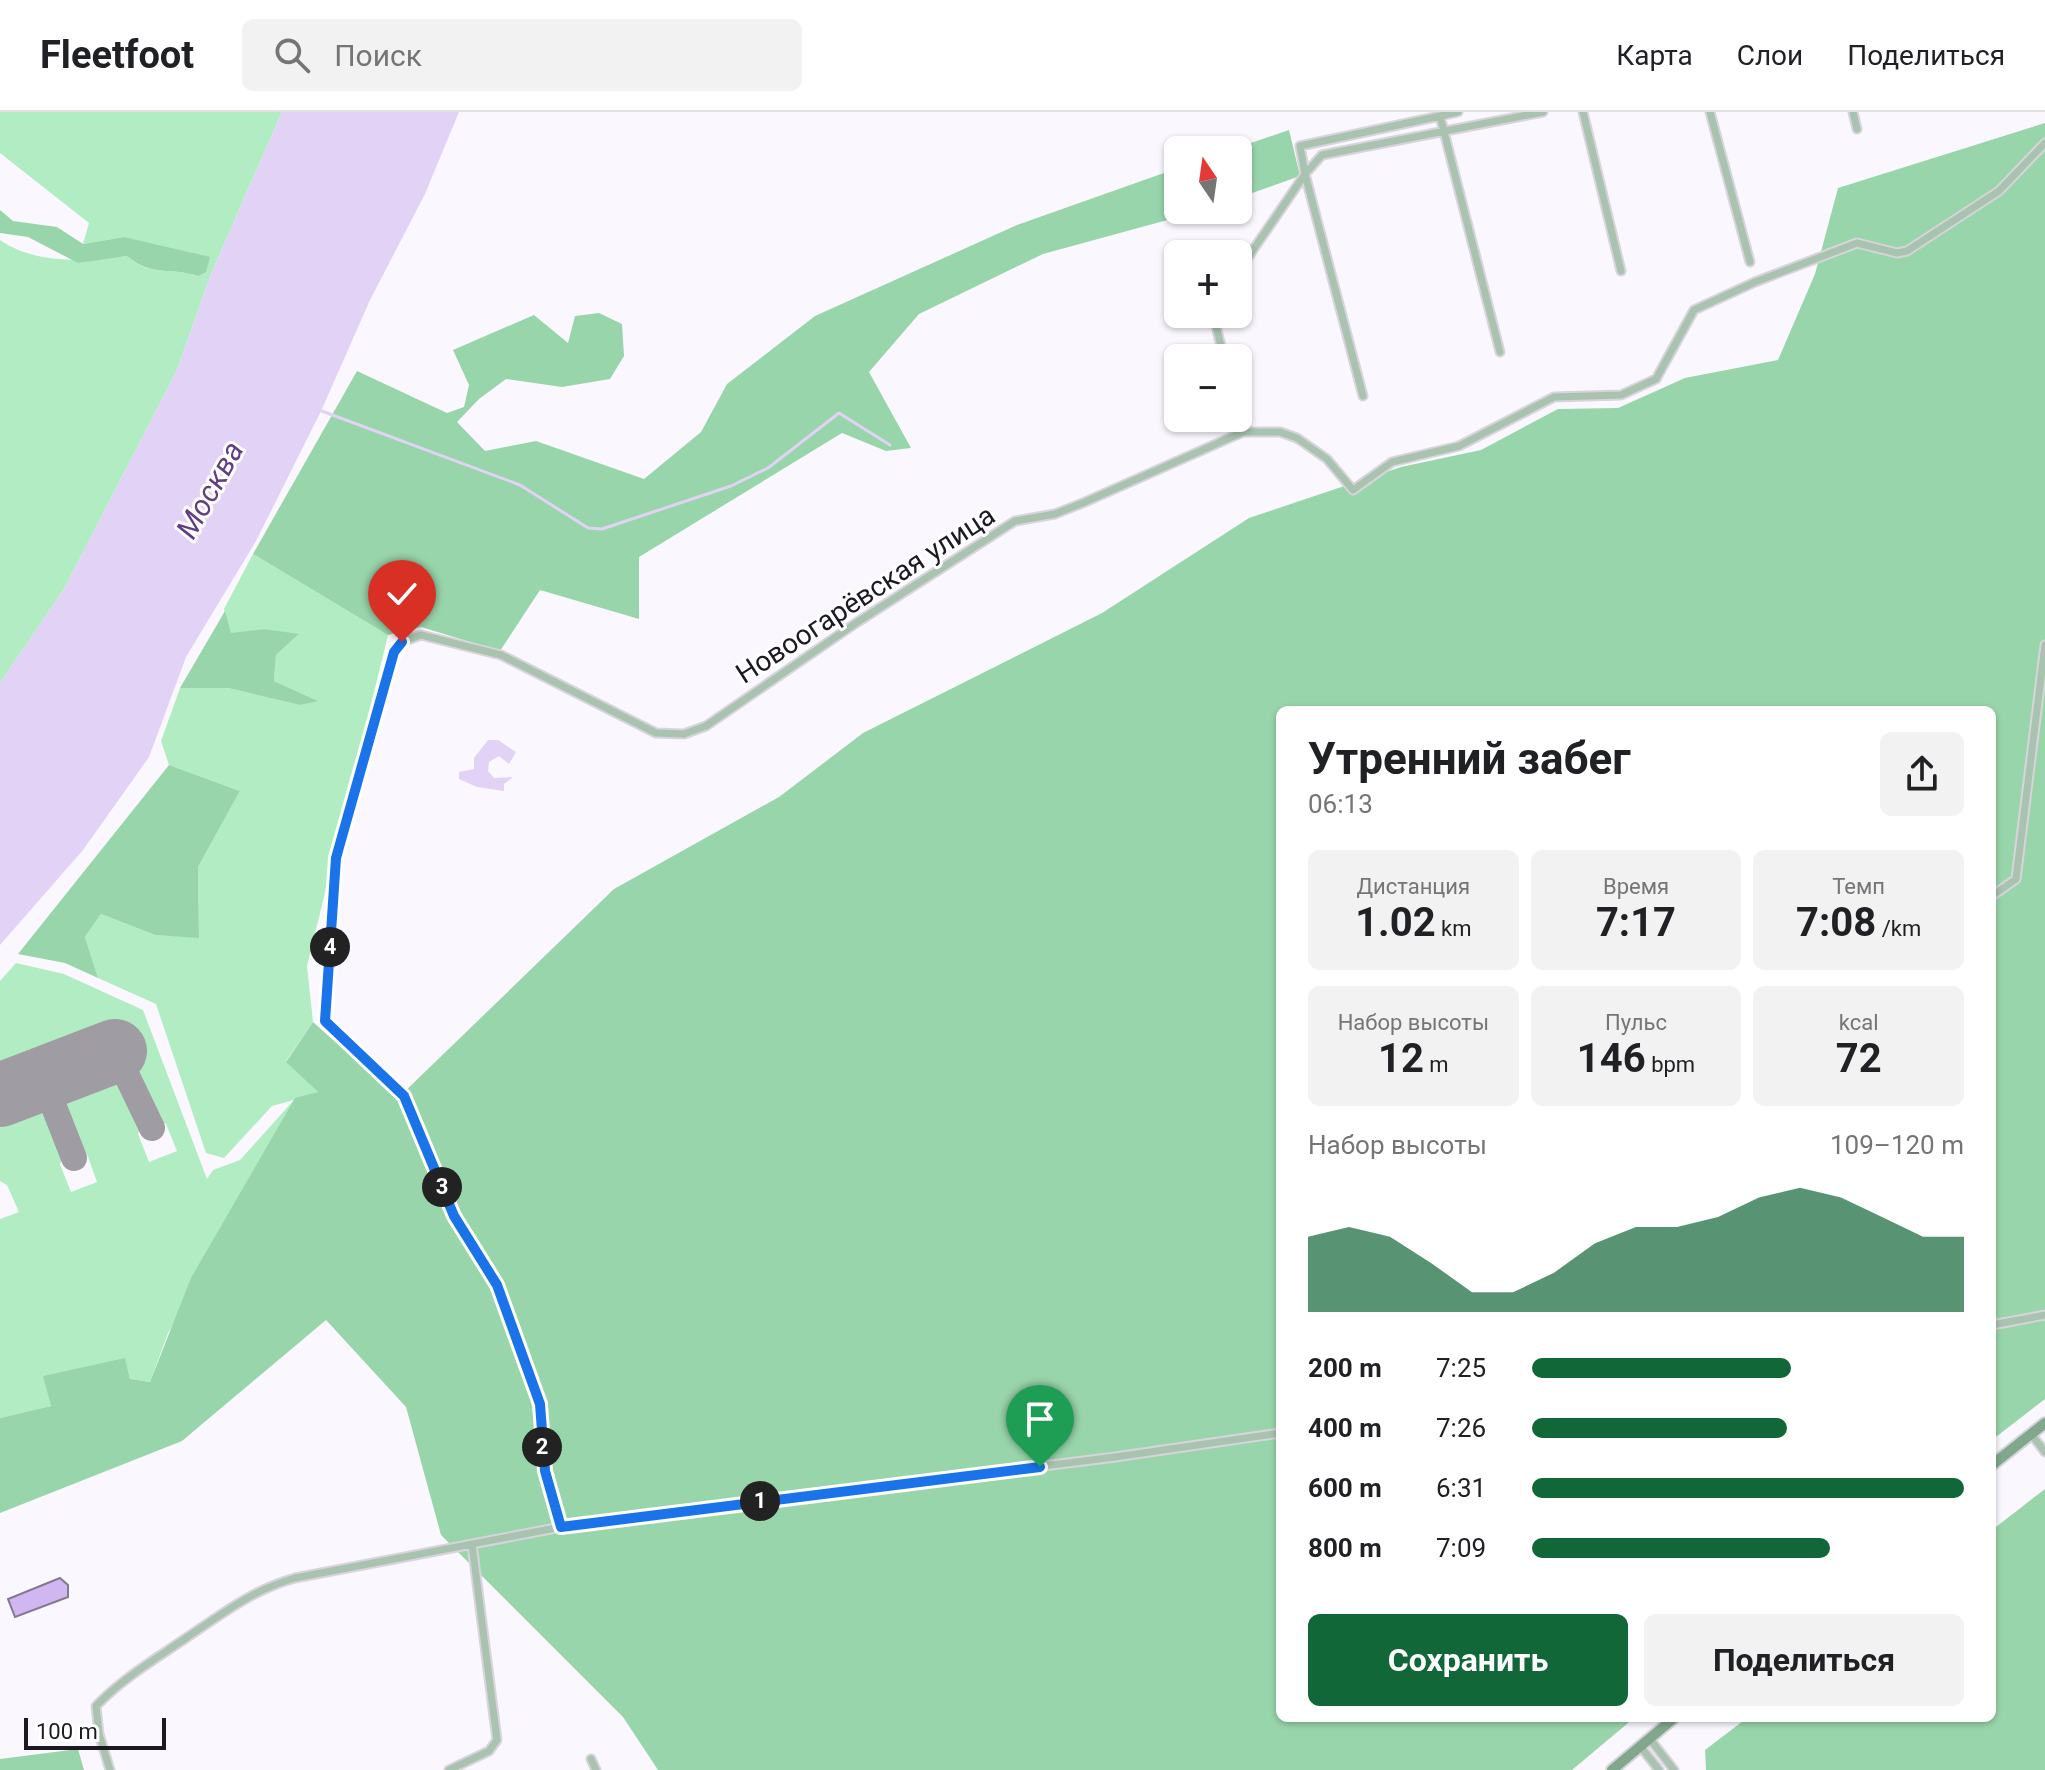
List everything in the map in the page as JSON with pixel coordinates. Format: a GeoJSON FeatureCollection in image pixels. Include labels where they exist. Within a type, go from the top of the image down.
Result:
{"type":"FeatureCollection","features":[{"type":"Feature","properties":{"kind":"main road"},"geometry":{"type":"LineString","coordinates":[[1996,1462],[2045,1423]]}},
{"type":"Feature","properties":{"kind":"main road"},"geometry":{"type":"LineString","coordinates":[[1612,1770],[1669,1722]]}},
{"type":"Feature","properties":{"kind":"street"},"geometry":{"type":"LineString","coordinates":[[1363,396],[1300,146],[1458,112]]}},
{"type":"Feature","properties":{"kind":"street"},"geometry":{"type":"LineString","coordinates":[[1252,252],[1305,174],[1322,155],[1543,112]]}},
{"type":"Feature","properties":{"kind":"street"},"geometry":{"type":"LineString","coordinates":[[1583,112],[1621,271]]}},
{"type":"Feature","properties":{"kind":"street"},"geometry":{"type":"LineString","coordinates":[[1710,112],[1750,262]]}},
{"type":"Feature","properties":{"kind":"street"},"geometry":{"type":"LineString","coordinates":[[1853,112],[1857,129]]}},
{"type":"Feature","properties":{"kind":"street"},"geometry":{"type":"LineString","coordinates":[[1440,116],[1500,352]]}},
{"type":"Feature","properties":{"kind":"street","name":"Новоогарёвская улица"},"geometry":{"type":"LineString","coordinates":[[1252,432],[1280,432],[1297,438],[1327,459],[1353,490],[1392,462],[1459,446],[1554,397],[1621,395],[1656,379],[1694,310],[1755,282],[1857,243],[1867,242],[1897,253],[1907,251],[1999,191],[2045,143]]}},
{"type":"Feature","properties":{"kind":"street","name":"Новоогарёвская улица"},"geometry":{"type":"LineString","coordinates":[[561,1527],[545,1471],[540,1404],[497,1285],[454,1216],[404,1096],[325,1021],[336,858],[394,652],[402,642],[421,635],[501,655],[656,733],[684,734],[706,726],[856,623],[1015,521],[1055,514],[1243,432]]}},
{"type":"Feature","properties":{"kind":"street"},"geometry":{"type":"LineString","coordinates":[[1996,893],[2016,879],[2045,645]]}},
{"type":"Feature","properties":{"kind":"street"},"geometry":{"type":"LineString","coordinates":[[1996,1324],[2045,1315]]}},
{"type":"Feature","properties":{"kind":"street"},"geometry":{"type":"LineString","coordinates":[[110,1770],[96,1706],[119,1681],[241,1599],[267,1586],[561,1527],[1100,1459],[1276,1434]]}},
{"type":"Feature","properties":{"kind":"street"},"geometry":{"type":"LineString","coordinates":[[2031,1434],[2045,1452]]}},
{"type":"Feature","properties":{"kind":"street"},"geometry":{"type":"LineString","coordinates":[[449,1770],[489,1751],[497,1740],[472,1544]]}},
{"type":"Feature","properties":{"kind":"street"},"geometry":{"type":"LineString","coordinates":[[1649,1738],[1674,1770]]}},
{"type":"Feature","properties":{"kind":"street"},"geometry":{"type":"LineString","coordinates":[[1640,1746],[1659,1770]]}},
{"type":"Feature","properties":{"kind":"street"},"geometry":{"type":"LineString","coordinates":[[591,1759],[596,1770]]}},
{"type":"Feature","properties":{"kind":"green space"},"geometry":{"type":"Polygon","coordinates":[[[0,112],[282,112],[211,274],[177,370],[64,589],[0,683],[0,240],[29,254],[45,257],[79,260],[127,256],[143,267],[198,276],[124,237],[83,244],[89,223],[0,153],[0,112]]]}},
{"type":"Feature","properties":{"kind":"green space"},"geometry":{"type":"Polygon","coordinates":[[[2045,123],[2045,1399],[1996,1437],[1996,706],[1276,706],[1276,1722],[1629,1722],[1572,1770],[658,1770],[623,1717],[441,1535],[406,1407],[326,1320],[182,1441],[0,1513],[0,1418],[51,1406],[43,1376],[125,1358],[130,1379],[150,1382],[191,1278],[295,1098],[318,1092],[286,1062],[313,1022],[398,1098],[614,889],[779,797],[863,733],[1102,613],[1249,518],[1401,467],[1481,450],[1558,409],[1618,408],[1685,378],[1778,360],[1815,274],[1838,188],[2045,123]]]}},
{"type":"Feature","properties":{"kind":"green space"},"geometry":{"type":"Polygon","coordinates":[[[1289,130],[1300,176],[1252,193],[1252,143],[1289,130]]]}},
{"type":"Feature","properties":{"kind":"green space"},"geometry":{"type":"Polygon","coordinates":[[[1164,173],[1164,221],[1043,254],[919,314],[869,372],[911,448],[886,451],[842,433],[639,557],[639,619],[540,590],[500,651],[421,627],[388,635],[253,554],[357,371],[447,413],[464,407],[469,385],[453,350],[534,315],[568,343],[575,316],[599,313],[622,324],[624,356],[610,379],[562,387],[506,379],[479,399],[457,422],[485,451],[536,441],[644,479],[701,432],[727,384],[815,316],[1017,225],[1164,173]]]}},
{"type":"Feature","properties":{"kind":"green space"},"geometry":{"type":"Polygon","coordinates":[[[0,210],[13,221],[57,227],[83,244],[124,237],[210,257],[206,272],[198,276],[144,267],[127,256],[78,263],[28,237],[0,233],[0,210]]]}},
{"type":"Feature","properties":{"kind":"green space"},"geometry":{"type":"Polygon","coordinates":[[[253,554],[388,635],[307,966],[313,1022],[286,1061],[318,1092],[168,1333],[150,1382],[130,1379],[125,1359],[44,1376],[51,1406],[0,1418],[0,1219],[19,1212],[7,1185],[0,1181],[0,1120],[33,1107],[49,1112],[65,1153],[60,1164],[71,1192],[97,1182],[87,1154],[76,1149],[61,1109],[68,1094],[108,1079],[124,1085],[142,1122],[138,1134],[149,1162],[177,1151],[166,1124],[154,1118],[115,1027],[0,1070],[0,981],[16,963],[64,974],[143,1010],[207,1179],[213,1170],[240,1160],[294,1100],[272,1106],[224,1158],[206,1153],[156,1004],[98,978],[85,937],[101,914],[155,935],[199,937],[198,867],[240,791],[169,765],[161,741],[180,688],[228,688],[300,705],[316,700],[274,681],[276,655],[298,635],[264,629],[231,634],[224,609],[253,554]]]}},
{"type":"Feature","properties":{"kind":"green space"},"geometry":{"type":"Polygon","coordinates":[[[225,611],[231,633],[264,629],[299,634],[276,655],[274,681],[318,701],[300,705],[228,688],[180,688],[225,611]]]}},
{"type":"Feature","properties":{"kind":"green space"},"geometry":{"type":"Polygon","coordinates":[[[169,765],[240,791],[198,867],[199,938],[155,935],[101,914],[85,937],[98,978],[65,963],[18,954],[169,765]]]}},
{"type":"Feature","properties":{"kind":"green space"},"geometry":{"type":"Polygon","coordinates":[[[2045,1489],[2045,1770],[1706,1770],[1705,1750],[1742,1722],[1996,1722],[1996,1527],[2045,1489]]]}},
{"type":"Feature","properties":{"kind":"green space"},"geometry":{"type":"Polygon","coordinates":[[[78,1749],[84,1770],[0,1770],[0,1759],[78,1749]]]}},
{"type":"Feature","properties":{"kind":"water","name":"Москва"},"geometry":{"type":"Polygon","coordinates":[[[282,112],[459,112],[425,194],[370,300],[321,411],[256,541],[186,657],[149,757],[83,850],[0,945],[0,683],[64,589],[177,370],[211,274],[282,112]]]}},
{"type":"Feature","properties":{"kind":"water"},"geometry":{"type":"Polygon","coordinates":[[[488,740],[498,740],[516,752],[509,764],[499,756],[489,762],[488,771],[494,778],[513,777],[504,784],[504,791],[477,787],[459,779],[459,772],[474,769],[474,758],[488,740]]]}},
{"type":"Feature","properties":{"kind":"building"},"geometry":{"type":"Polygon","coordinates":[[[60,1578],[68,1585],[68,1597],[15,1617],[8,1599],[60,1578]]]}},
{"type":"Feature","properties":{"kind":"waterway"},"geometry":{"type":"LineString","coordinates":[[319,410],[520,485],[588,528],[602,529],[731,486],[768,468],[839,413],[890,445]]}},
{"type":"Feature","properties":{"kind":"taxiway"},"geometry":{"type":"LineString","coordinates":[[115,1051],[152,1128]]}},
{"type":"Feature","properties":{"kind":"taxiway"},"geometry":{"type":"LineString","coordinates":[[43,1079],[74,1158]]}},
{"type":"Feature","properties":{"kind":"runway"},"geometry":{"type":"LineString","coordinates":[[0,1095],[115,1051]]}},
{"type":"Feature","properties":{"kind":"route"},"geometry":{"type":"LineString","coordinates":[[402,642],[394,652],[336,858],[325,1021],[404,1096],[454,1216],[497,1285],[540,1404],[545,1471],[561,1527],[1040,1467]]}}]}
